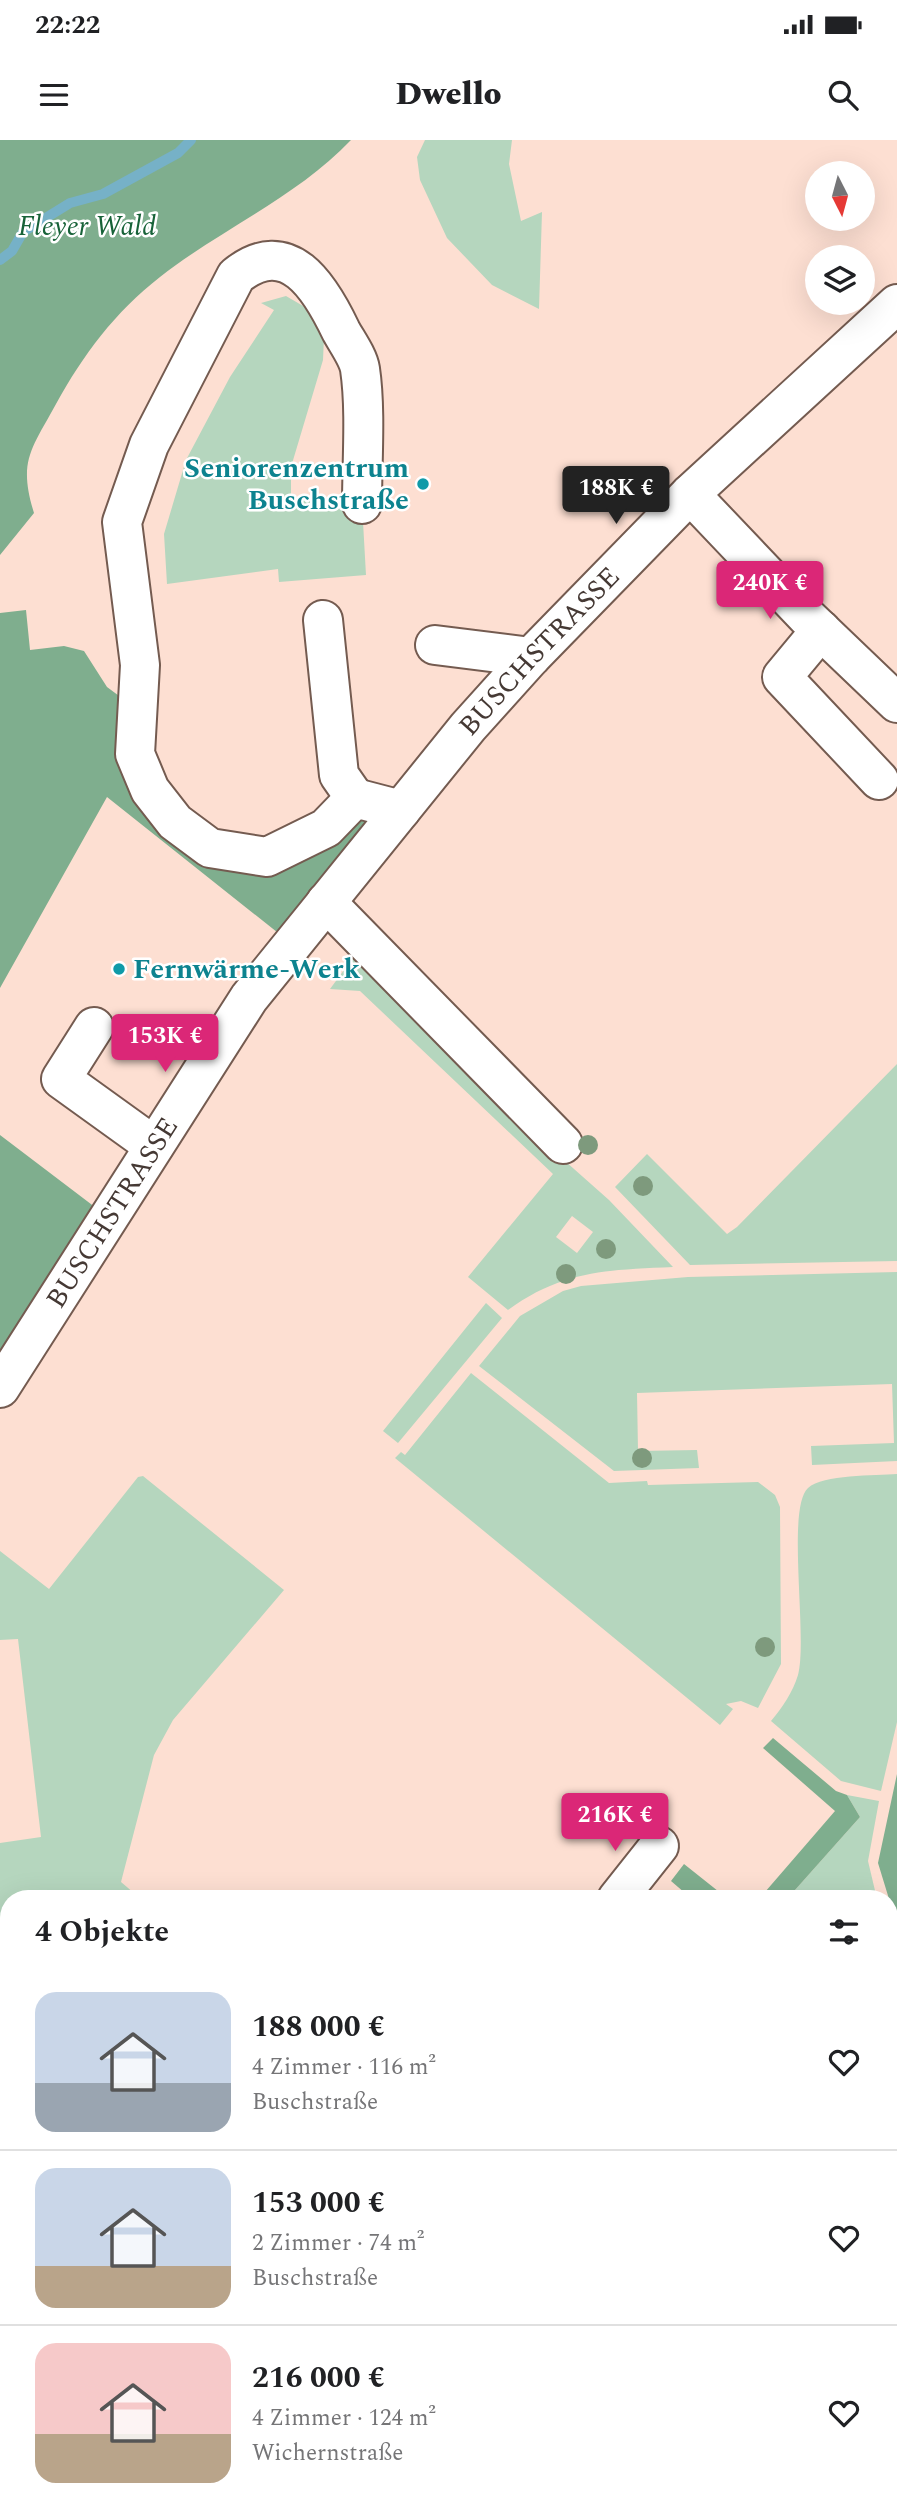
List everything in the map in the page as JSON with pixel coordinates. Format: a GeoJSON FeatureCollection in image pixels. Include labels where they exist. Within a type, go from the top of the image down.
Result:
{"type":"FeatureCollection","features":[{"type":"Feature","properties":{"kind":"street"},"geometry":{"type":"LineString","coordinates":[[355,798],[326,828],[267,857],[210,848],[175,821],[150,790],[135,754],[141,665],[122,522],[149,445],[236,276],[250,265],[269,259],[287,263],[304,274],[324,295],[360,367],[362,504]]}},
{"type":"Feature","properties":{"kind":"street","name":"BUSCHSTRASSE"},"geometry":{"type":"LineString","coordinates":[[0,1388],[249,998],[468,727],[531,657],[690,494],[897,304]]}},
{"type":"Feature","properties":{"kind":"street"},"geometry":{"type":"LineString","coordinates":[[690,494],[821,631],[897,703]]}},
{"type":"Feature","properties":{"kind":"street"},"geometry":{"type":"LineString","coordinates":[[323,620],[339,775],[355,798],[401,810]]}},
{"type":"Feature","properties":{"kind":"street"},"geometry":{"type":"LineString","coordinates":[[821,631],[782,677],[879,780]]}},
{"type":"Feature","properties":{"kind":"street"},"geometry":{"type":"LineString","coordinates":[[435,645],[531,657]]}},
{"type":"Feature","properties":{"kind":"street"},"geometry":{"type":"LineString","coordinates":[[327,902],[563,1144]]}},
{"type":"Feature","properties":{"kind":"street"},"geometry":{"type":"LineString","coordinates":[[94,1027],[61,1079],[154,1146]]}},
{"type":"Feature","properties":{"kind":"street"},"geometry":{"type":"LineString","coordinates":[[624,1890],[659,1846]]}},
{"type":"Feature","properties":{"kind":"green space","name":"Fleyer Wald"},"geometry":{"type":"Polygon","coordinates":[[[0,140],[351,140],[307,179],[160,277],[101,335],[77,368],[34,445],[27,468],[27,480],[34,513],[0,555],[0,140]]]}},
{"type":"Feature","properties":{"kind":"green space"},"geometry":{"type":"Polygon","coordinates":[[[425,140],[512,140],[509,164],[521,221],[542,212],[539,309],[492,285],[447,238],[420,180],[417,157],[425,140]]]}},
{"type":"Feature","properties":{"kind":"green space"},"geometry":{"type":"Polygon","coordinates":[[[286,296],[310,310],[325,314],[323,360],[291,467],[291,497],[362,504],[366,575],[279,582],[278,569],[167,584],[164,534],[186,460],[230,377],[274,310],[261,303],[286,296]]]}},
{"type":"Feature","properties":{"kind":"green space"},"geometry":{"type":"Polygon","coordinates":[[[26,610],[30,650],[64,646],[84,651],[107,687],[138,710],[135,754],[210,848],[326,828],[401,810],[292,944],[107,797],[0,988],[0,613],[26,610]]]}},
{"type":"Feature","properties":{"kind":"green space"},"geometry":{"type":"Polygon","coordinates":[[[361,947],[565,1161],[609,1200],[673,1267],[607,1271],[567,1280],[528,1297],[508,1310],[468,1277],[553,1174],[360,991],[330,989],[361,947]],[[572,1216],[556,1237],[577,1253],[593,1232],[572,1216]]]}},
{"type":"Feature","properties":{"kind":"green space"},"geometry":{"type":"Polygon","coordinates":[[[897,1064],[897,1261],[690,1265],[615,1187],[647,1154],[727,1234],[737,1227],[897,1064]]]}},
{"type":"Feature","properties":{"kind":"green space"},"geometry":{"type":"Polygon","coordinates":[[[0,1135],[108,1217],[0,1388],[0,1135]]]}},
{"type":"Feature","properties":{"kind":"green space"},"geometry":{"type":"Polygon","coordinates":[[[897,1272],[897,1461],[812,1465],[811,1446],[894,1443],[892,1384],[637,1393],[638,1451],[697,1450],[699,1468],[614,1471],[479,1366],[520,1316],[563,1291],[581,1286],[688,1277],[897,1272]]]}},
{"type":"Feature","properties":{"kind":"green space"},"geometry":{"type":"Polygon","coordinates":[[[486,1303],[502,1318],[398,1443],[383,1431],[486,1303]]]}},
{"type":"Feature","properties":{"kind":"green space"},"geometry":{"type":"Polygon","coordinates":[[[471,1373],[609,1483],[647,1481],[648,1485],[758,1482],[775,1495],[780,1507],[781,1664],[758,1708],[741,1701],[726,1704],[733,1709],[720,1725],[395,1458],[401,1452],[405,1455],[471,1373]]]}},
{"type":"Feature","properties":{"kind":"green space"},"geometry":{"type":"Polygon","coordinates":[[[897,1474],[897,1722],[881,1791],[841,1781],[771,1721],[787,1700],[798,1675],[801,1633],[799,1520],[802,1500],[808,1488],[825,1480],[850,1476],[897,1474]]]}},
{"type":"Feature","properties":{"kind":"green space"},"geometry":{"type":"Polygon","coordinates":[[[143,1476],[284,1590],[173,1720],[154,1755],[121,1882],[130,1890],[0,1890],[0,1843],[41,1837],[18,1639],[0,1640],[0,1551],[49,1589],[138,1477],[143,1476]]]}},
{"type":"Feature","properties":{"kind":"green space"},"geometry":{"type":"Polygon","coordinates":[[[773,1738],[836,1791],[847,1795],[860,1817],[795,1890],[767,1890],[835,1811],[763,1748],[773,1738]]]}},
{"type":"Feature","properties":{"kind":"green space"},"geometry":{"type":"Polygon","coordinates":[[[897,1774],[897,1890],[886,1890],[878,1863],[897,1774]]]}},
{"type":"Feature","properties":{"kind":"green space"},"geometry":{"type":"Polygon","coordinates":[[[847,1795],[879,1801],[868,1861],[875,1890],[795,1890],[860,1817],[847,1795]]]}},
{"type":"Feature","properties":{"kind":"green space"},"geometry":{"type":"Polygon","coordinates":[[[684,1864],[717,1890],[682,1890],[671,1881],[684,1864]]]}},
{"type":"Feature","properties":{"kind":"waterway"},"geometry":{"type":"LineString","coordinates":[[0,260],[12,251],[23,232],[70,203],[103,194],[178,153],[191,140]]}},
{"type":"Feature","properties":{"kind":"place","name":"Seniorenzentrum Buschstraße"},"geometry":{"type":"Point","coordinates":[423,484]}},
{"type":"Feature","properties":{"kind":"place","name":"Fernwärme-Werk"},"geometry":{"type":"Point","coordinates":[119,969]}}]}
